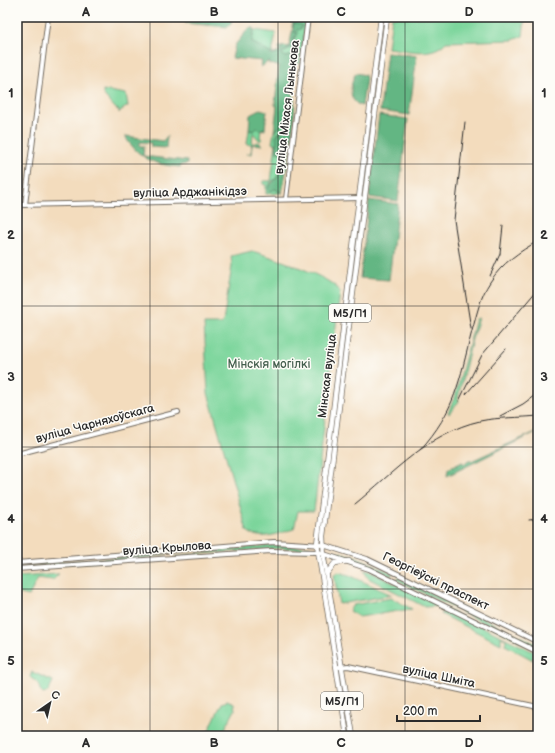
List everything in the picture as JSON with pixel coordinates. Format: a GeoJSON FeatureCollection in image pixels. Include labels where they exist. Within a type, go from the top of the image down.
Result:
{"type":"FeatureCollection","features":[{"type":"Feature","properties":{"kind":"main road"},"geometry":{"type":"LineString","coordinates":[[25,205],[48,17]]}},
{"type":"Feature","properties":{"kind":"main road","name":"вуліца Міхася Лынькова"},"geometry":{"type":"LineString","coordinates":[[286,200],[308,17]]}},
{"type":"Feature","properties":{"kind":"main road","name":"Мінская вуліца"},"geometry":{"type":"LineString","coordinates":[[377,72],[381,17]]}},
{"type":"Feature","properties":{"kind":"main road","name":"Мінская вуліца"},"geometry":{"type":"LineString","coordinates":[[347,736],[317,544],[377,72],[387,17]]}},
{"type":"Feature","properties":{"kind":"main road","name":"вуліца Арджанікідзэ"},"geometry":{"type":"LineString","coordinates":[[17,205],[361,198]]}},
{"type":"Feature","properties":{"kind":"main road","name":"Мінская вуліца"},"geometry":{"type":"LineString","coordinates":[[353,736],[323,545],[361,198]]}},
{"type":"Feature","properties":{"kind":"main road","name":"вуліца Чарняхоўскага"},"geometry":{"type":"LineString","coordinates":[[17,454],[178,412]]}},
{"type":"Feature","properties":{"kind":"main road","name":"вуліца Крылова"},"geometry":{"type":"LineString","coordinates":[[17,563],[171,552],[274,542],[323,545]]}},
{"type":"Feature","properties":{"kind":"main road","name":"Георгіеўскі праспект"},"geometry":{"type":"LineString","coordinates":[[323,545],[366,558],[538,642]]}},
{"type":"Feature","properties":{"kind":"main road","name":"вуліца Крылова"},"geometry":{"type":"LineString","coordinates":[[17,569],[271,550],[324,553]]}},
{"type":"Feature","properties":{"kind":"main road"},"geometry":{"type":"LineString","coordinates":[[171,552],[172,558]]}},
{"type":"Feature","properties":{"kind":"main road","name":"Георгіеўскі праспект"},"geometry":{"type":"LineString","coordinates":[[324,553],[349,561],[393,580],[538,652]]}},
{"type":"Feature","properties":{"kind":"main road"},"geometry":{"type":"LineString","coordinates":[[327,573],[335,563],[349,561]]}},
{"type":"Feature","properties":{"kind":"main road"},"geometry":{"type":"LineString","coordinates":[[393,580],[396,573]]}},
{"type":"Feature","properties":{"kind":"main road","name":"вуліца Шміта"},"geometry":{"type":"LineString","coordinates":[[336,667],[342,666],[538,707]]}},
{"type":"Feature","properties":{"kind":"green space"},"geometry":{"type":"Polygon","coordinates":[[[186,17],[232,17],[231,24],[227,27],[185,23],[186,17]]]}},
{"type":"Feature","properties":{"kind":"green space"},"geometry":{"type":"Polygon","coordinates":[[[293,17],[306,17],[300,64],[297,63],[298,58],[295,55],[285,57],[279,52],[279,47],[282,47],[280,51],[285,52],[294,45],[293,41],[297,36],[294,32],[299,25],[293,25],[292,28],[293,17]]]}},
{"type":"Feature","properties":{"kind":"green space"},"geometry":{"type":"Polygon","coordinates":[[[392,17],[525,17],[523,36],[513,40],[446,42],[434,50],[419,52],[388,48],[392,17]]]}},
{"type":"Feature","properties":{"kind":"green space"},"geometry":{"type":"Polygon","coordinates":[[[294,23],[302,25],[302,28],[294,32],[298,33],[293,41],[295,49],[289,48],[281,53],[286,57],[293,55],[298,58],[292,72],[295,84],[292,92],[295,110],[292,140],[282,193],[275,189],[270,192],[268,188],[278,176],[280,171],[282,153],[277,152],[276,136],[285,128],[285,122],[274,132],[279,66],[269,64],[269,61],[261,67],[262,61],[232,58],[235,45],[249,28],[254,28],[252,42],[271,55],[280,52],[283,46],[289,47],[294,23]]]}},
{"type":"Feature","properties":{"kind":"green space"},"geometry":{"type":"Polygon","coordinates":[[[254,30],[276,33],[272,54],[252,42],[254,30]]]}},
{"type":"Feature","properties":{"kind":"green space"},"geometry":{"type":"Polygon","coordinates":[[[387,52],[417,56],[409,115],[380,111],[387,52]]]}},
{"type":"Feature","properties":{"kind":"green space"},"geometry":{"type":"Polygon","coordinates":[[[356,73],[365,75],[366,79],[362,106],[354,101],[351,92],[352,82],[356,73]]]}},
{"type":"Feature","properties":{"kind":"green space"},"geometry":{"type":"Polygon","coordinates":[[[103,90],[126,94],[128,106],[119,113],[119,110],[116,109],[103,94],[103,90]]]}},
{"type":"Feature","properties":{"kind":"green space"},"geometry":{"type":"Polygon","coordinates":[[[260,109],[267,111],[265,128],[259,130],[257,128],[254,131],[249,130],[250,115],[260,109]]]}},
{"type":"Feature","properties":{"kind":"green space"},"geometry":{"type":"Polygon","coordinates":[[[379,115],[408,119],[398,201],[369,197],[379,115]]]}},
{"type":"Feature","properties":{"kind":"green space"},"geometry":{"type":"Polygon","coordinates":[[[285,122],[285,128],[278,133],[277,152],[282,153],[278,177],[271,182],[268,188],[275,189],[282,193],[266,194],[266,185],[263,184],[263,181],[271,181],[276,144],[272,143],[274,132],[285,122]]]}},
{"type":"Feature","properties":{"kind":"green space"},"geometry":{"type":"Polygon","coordinates":[[[257,128],[260,130],[261,129],[260,138],[263,139],[260,141],[253,133],[252,145],[247,144],[249,130],[253,131],[257,128]]]}},
{"type":"Feature","properties":{"kind":"green space"},"geometry":{"type":"Polygon","coordinates":[[[126,136],[163,141],[167,136],[166,148],[151,147],[151,143],[140,142],[140,146],[144,146],[143,156],[187,161],[187,164],[181,165],[180,167],[154,162],[142,156],[129,142],[126,136]]]}},
{"type":"Feature","properties":{"kind":"green space"},"geometry":{"type":"Polygon","coordinates":[[[258,142],[263,145],[252,144],[258,142]]]}},
{"type":"Feature","properties":{"kind":"green space"},"geometry":{"type":"Polygon","coordinates":[[[369,200],[398,204],[389,280],[360,278],[369,200]]]}},
{"type":"Feature","properties":{"kind":"green space","name":"Мінскія могілкі"},"geometry":{"type":"Polygon","coordinates":[[[252,251],[286,262],[314,274],[335,286],[340,292],[314,511],[298,511],[294,529],[270,536],[258,536],[247,531],[208,393],[204,324],[220,324],[223,322],[232,266],[231,256],[252,251]]]}},
{"type":"Feature","properties":{"kind":"green space"},"geometry":{"type":"Polygon","coordinates":[[[479,318],[472,339],[458,398],[459,401],[449,414],[448,413],[455,396],[476,319],[479,318]]]}},
{"type":"Feature","properties":{"kind":"green space"},"geometry":{"type":"Polygon","coordinates":[[[538,431],[447,476],[448,469],[462,462],[465,464],[470,459],[471,461],[538,431]]]}},
{"type":"Feature","properties":{"kind":"green space"},"geometry":{"type":"Polygon","coordinates":[[[271,545],[310,547],[308,550],[281,548],[174,556],[271,545]]]}},
{"type":"Feature","properties":{"kind":"green space"},"geometry":{"type":"Polygon","coordinates":[[[334,551],[354,556],[392,573],[392,575],[390,576],[352,559],[334,554],[334,551]]]}},
{"type":"Feature","properties":{"kind":"green space"},"geometry":{"type":"Polygon","coordinates":[[[168,554],[146,558],[17,567],[46,563],[168,554]]]}},
{"type":"Feature","properties":{"kind":"green space"},"geometry":{"type":"Polygon","coordinates":[[[364,570],[369,571],[440,606],[425,607],[368,578],[364,570]]]}},
{"type":"Feature","properties":{"kind":"green space"},"geometry":{"type":"Polygon","coordinates":[[[338,572],[349,575],[392,595],[339,604],[334,575],[338,572]]]}},
{"type":"Feature","properties":{"kind":"green space"},"geometry":{"type":"Polygon","coordinates":[[[59,574],[53,580],[38,578],[29,596],[17,593],[18,577],[59,574]]]}},
{"type":"Feature","properties":{"kind":"green space"},"geometry":{"type":"Polygon","coordinates":[[[398,577],[538,645],[538,650],[397,580],[398,577]]]}},
{"type":"Feature","properties":{"kind":"green space"},"geometry":{"type":"Polygon","coordinates":[[[391,598],[412,609],[359,617],[349,611],[353,605],[391,598]]]}},
{"type":"Feature","properties":{"kind":"green space"},"geometry":{"type":"Polygon","coordinates":[[[444,608],[538,654],[538,655],[533,653],[533,660],[505,645],[506,639],[501,637],[501,644],[441,614],[444,608]]]}},
{"type":"Feature","properties":{"kind":"green space"},"geometry":{"type":"Polygon","coordinates":[[[32,672],[53,681],[48,692],[43,693],[40,690],[39,684],[30,677],[32,672]]]}},
{"type":"Feature","properties":{"kind":"green space"},"geometry":{"type":"Polygon","coordinates":[[[227,701],[234,704],[235,710],[221,736],[208,732],[222,703],[227,701]]]}},
{"type":"Feature","properties":{"kind":"railway"},"geometry":{"type":"LineString","coordinates":[[465,122],[454,220],[471,329]]}},
{"type":"Feature","properties":{"kind":"railway"},"geometry":{"type":"LineString","coordinates":[[490,276],[500,254],[503,226]]}},
{"type":"Feature","properties":{"kind":"railway"},"geometry":{"type":"LineString","coordinates":[[420,450],[441,422],[455,394],[477,312],[487,288],[495,275],[505,264],[538,241]]}},
{"type":"Feature","properties":{"kind":"railway"},"geometry":{"type":"LineString","coordinates":[[459,401],[482,355],[538,289]]}},
{"type":"Feature","properties":{"kind":"railway"},"geometry":{"type":"LineString","coordinates":[[466,394],[506,349]]}},
{"type":"Feature","properties":{"kind":"railway"},"geometry":{"type":"LineString","coordinates":[[500,416],[523,404],[538,393]]}},
{"type":"Feature","properties":{"kind":"railway"},"geometry":{"type":"LineString","coordinates":[[355,504],[413,455],[445,434],[462,426],[480,421],[538,416]]}},
{"type":"Feature","properties":{"kind":"railway"},"geometry":{"type":"LineString","coordinates":[[529,520],[538,519]]}}]}
